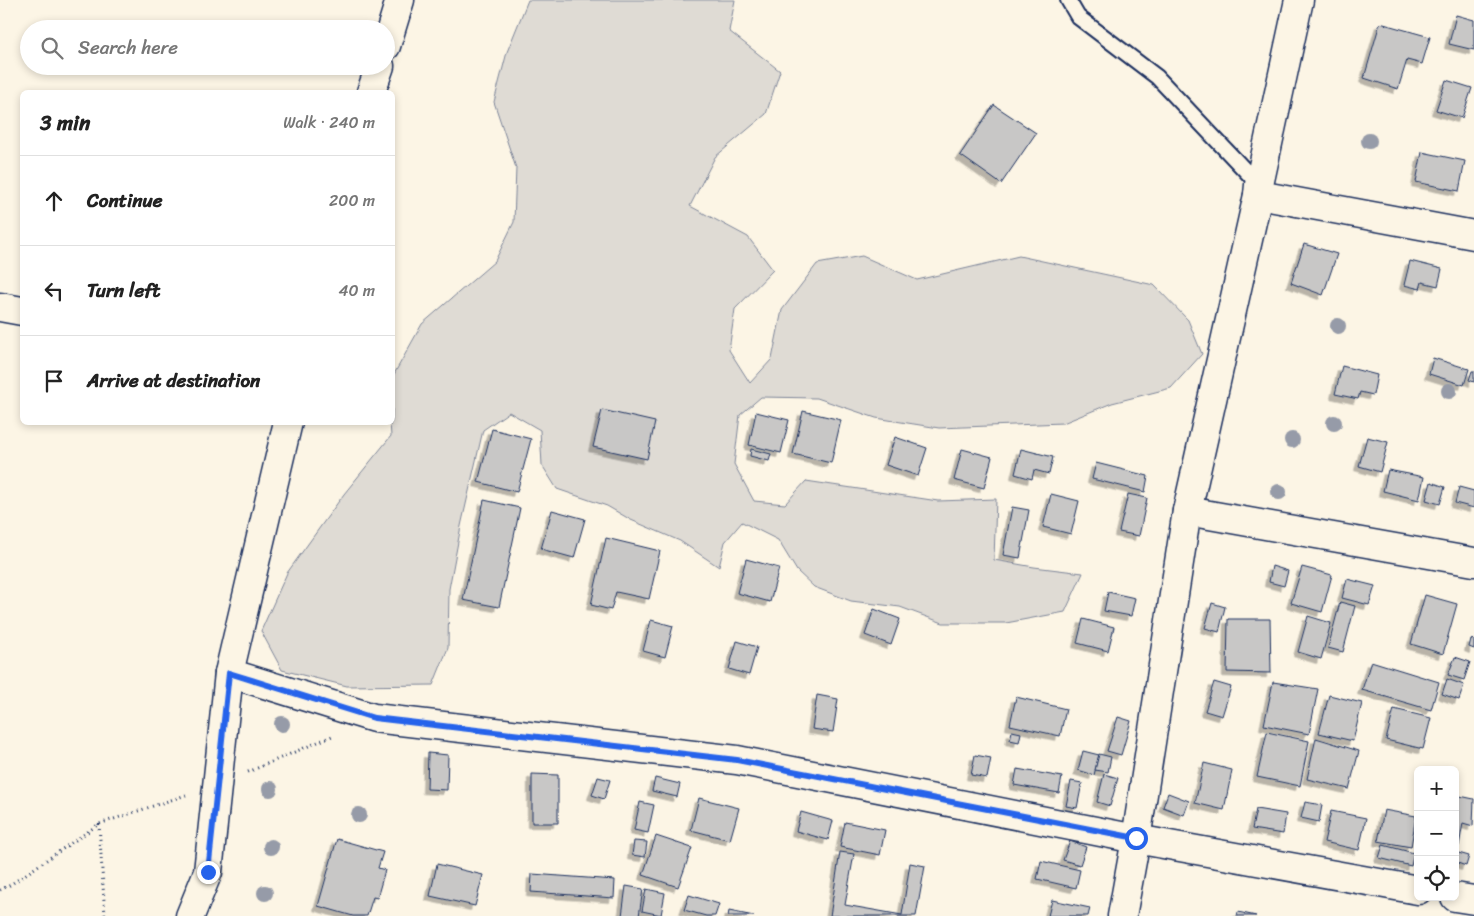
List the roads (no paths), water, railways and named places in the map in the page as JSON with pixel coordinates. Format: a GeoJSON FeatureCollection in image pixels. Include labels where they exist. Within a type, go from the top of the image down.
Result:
{"type":"FeatureCollection","features":[{"type":"Feature","properties":{"kind":"street"},"geometry":{"type":"LineString","coordinates":[[394,20],[400,0]]}},
{"type":"Feature","properties":{"kind":"street"},"geometry":{"type":"LineString","coordinates":[[1122,916],[1187,511],[1259,190],[1299,0]]}},
{"type":"Feature","properties":{"kind":"street"},"geometry":{"type":"LineString","coordinates":[[372,90],[377,75]]}},
{"type":"Feature","properties":{"kind":"street"},"geometry":{"type":"LineString","coordinates":[[1259,190],[1474,235]]}},
{"type":"Feature","properties":{"kind":"street"},"geometry":{"type":"LineString","coordinates":[[0,307],[20,311]]}},
{"type":"Feature","properties":{"kind":"street"},"geometry":{"type":"LineString","coordinates":[[190,916],[208,872],[229,673],[287,425]]}},
{"type":"Feature","properties":{"kind":"street"},"geometry":{"type":"LineString","coordinates":[[1187,511],[1474,562]]}},
{"type":"Feature","properties":{"kind":"street"},"geometry":{"type":"LineString","coordinates":[[229,673],[374,718],[737,760],[1136,838],[1414,889]]}},
{"type":"Feature","properties":{"kind":"street"},"geometry":{"type":"LineString","coordinates":[[1459,898],[1474,900]]}},
{"type":"Feature","properties":{"kind":"lane"},"geometry":{"type":"LineString","coordinates":[[1068,0],[1078,17],[1156,77],[1259,190]]}}]}
